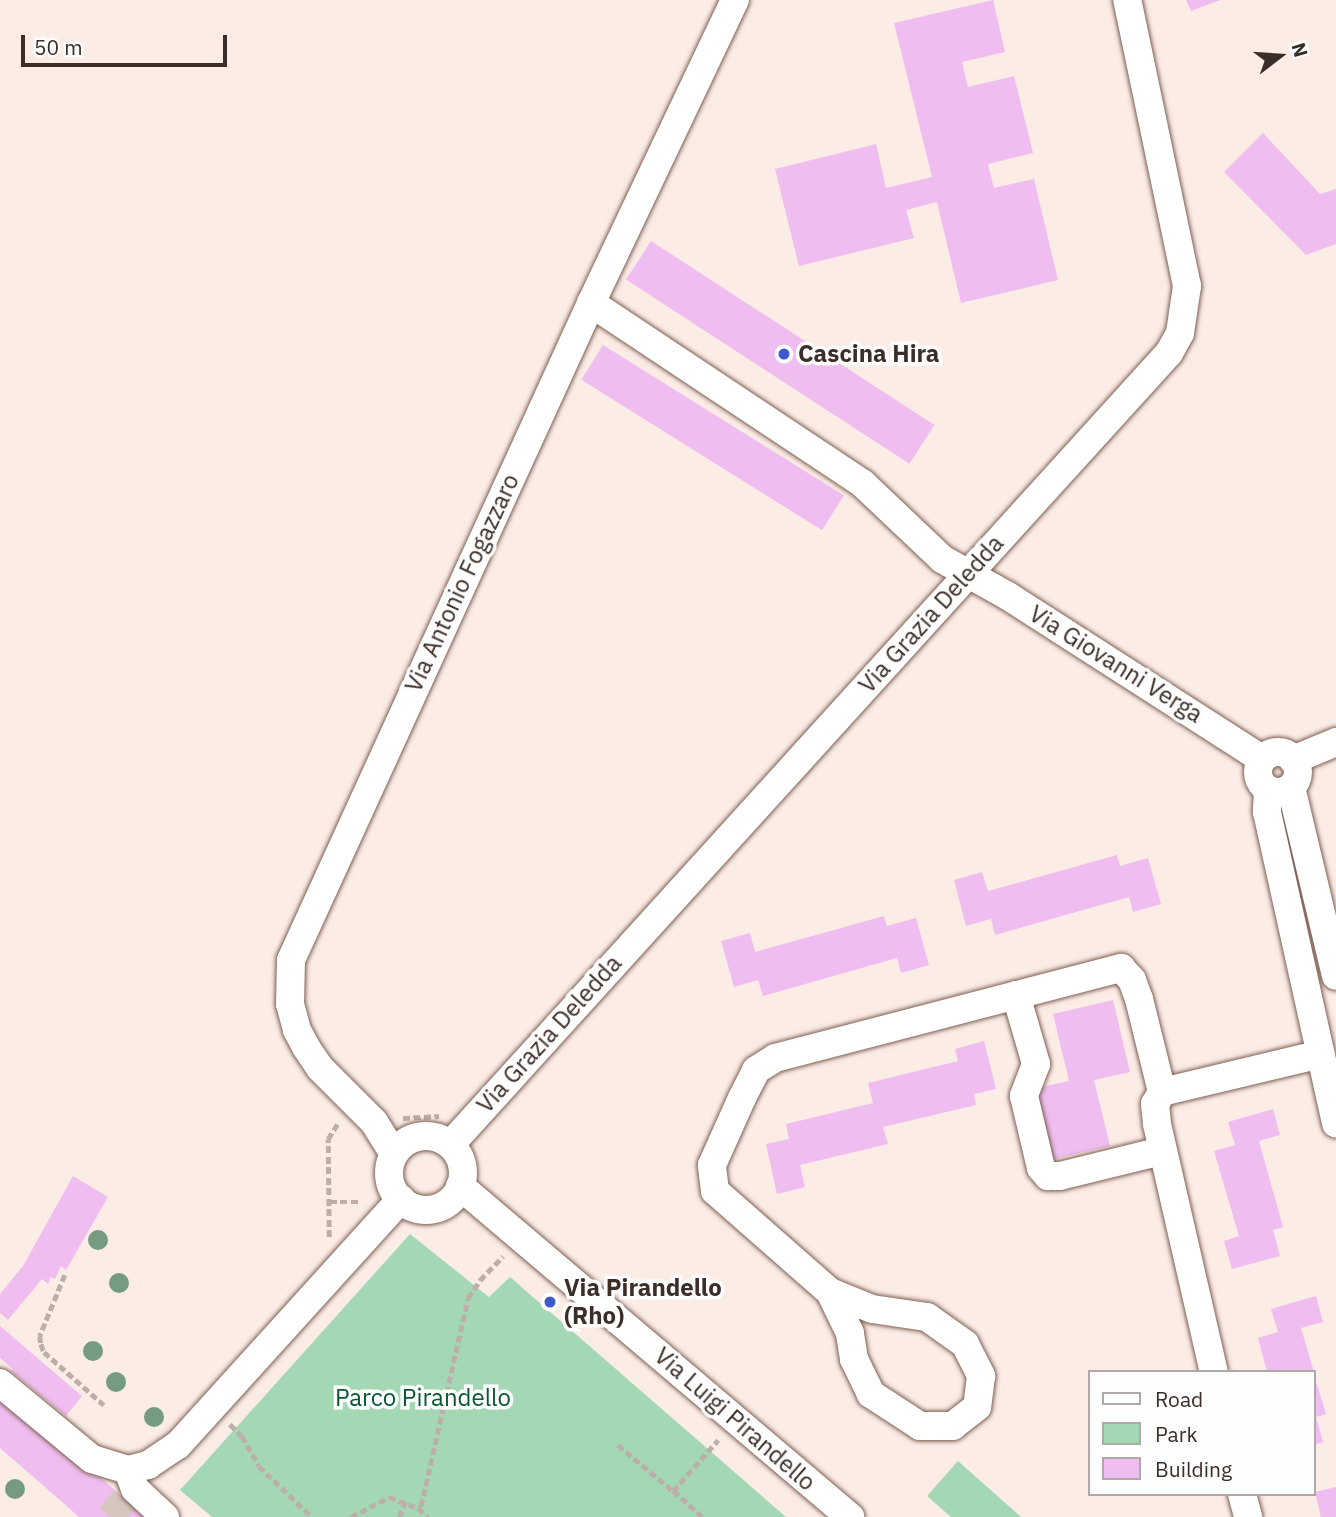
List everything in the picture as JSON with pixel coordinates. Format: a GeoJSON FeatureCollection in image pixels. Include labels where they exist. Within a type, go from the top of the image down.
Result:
{"type":"FeatureCollection","features":[{"type":"Feature","properties":{"kind":"street","name":"Via Antonio Fogazzaro"},"geometry":{"type":"LineString","coordinates":[[394,1154],[374,1122],[320,1068],[297,1030],[289,992],[291,960],[591,303],[735,0]]}},
{"type":"Feature","properties":{"kind":"street","name":"Via Grazia Deledda"},"geometry":{"type":"LineString","coordinates":[[450,1145],[1169,353],[1180,333],[1187,286],[1127,0]]}},
{"type":"Feature","properties":{"kind":"street","name":"Via Giovanni Verga"},"geometry":{"type":"LineString","coordinates":[[591,303],[862,484],[942,559],[1199,716],[1262,759]]}},
{"type":"Feature","properties":{"kind":"street"},"geometry":{"type":"LineString","coordinates":[[1293,760],[1336,742]]}},
{"type":"Feature","properties":{"kind":"street"},"geometry":{"type":"LineString","coordinates":[[1336,976],[1280,789],[1258,776],[1262,759],[1278,752],[1293,760],[1297,777],[1280,789],[1267,812],[1321,1054],[1333,1092],[1336,1123]]}},
{"type":"Feature","properties":{"kind":"street"},"geometry":{"type":"LineString","coordinates":[[830,1292],[850,1333],[854,1359],[872,1394],[920,1426],[953,1426],[977,1407],[981,1376],[965,1344],[928,1317],[872,1309],[830,1292],[715,1191],[712,1165],[756,1070],[775,1058],[1121,968],[1132,980],[1139,999],[1162,1092],[1155,1104],[1162,1151],[1214,1370]]}},
{"type":"Feature","properties":{"kind":"street"},"geometry":{"type":"LineString","coordinates":[[1016,995],[1036,1064],[1024,1096],[1041,1168],[1048,1176],[1060,1176],[1162,1151]]}},
{"type":"Feature","properties":{"kind":"street"},"geometry":{"type":"LineString","coordinates":[[1162,1092],[1321,1054]]}},
{"type":"Feature","properties":{"kind":"street"},"geometry":{"type":"LineString","coordinates":[[426,1136],[450,1145],[462,1164],[460,1186],[454,1196],[434,1209],[422,1209],[401,1199],[390,1177],[394,1154],[402,1144],[426,1136]]}},
{"type":"Feature","properties":{"kind":"street","name":"Via Luigi Pirandello"},"geometry":{"type":"LineString","coordinates":[[460,1186],[850,1517]]}},
{"type":"Feature","properties":{"kind":"street"},"geometry":{"type":"LineString","coordinates":[[129,1486],[178,1445],[401,1199]]}},
{"type":"Feature","properties":{"kind":"street"},"geometry":{"type":"LineString","coordinates":[[0,1383],[79,1450],[104,1465],[165,1517]]}},
{"type":"Feature","properties":{"kind":"street"},"geometry":{"type":"LineString","coordinates":[[1243,1496],[1248,1517]]}},
{"type":"Feature","properties":{"kind":"path"},"geometry":{"type":"LineString","coordinates":[[326,1244],[331,1225],[328,1139],[333,1129],[356,1104]]}},
{"type":"Feature","properties":{"kind":"path"},"geometry":{"type":"LineString","coordinates":[[398,1117],[423,1119],[449,1112]]}},
{"type":"Feature","properties":{"kind":"path"},"geometry":{"type":"LineString","coordinates":[[418,1508],[424,1502],[468,1298],[480,1280],[506,1253]]}},
{"type":"Feature","properties":{"kind":"path"},"geometry":{"type":"LineString","coordinates":[[65,1275],[40,1336],[41,1344],[44,1352],[104,1405]]}},
{"type":"Feature","properties":{"kind":"path"},"geometry":{"type":"LineString","coordinates":[[223,1417],[242,1436],[259,1466],[312,1517]]}},
{"type":"Feature","properties":{"kind":"path"},"geometry":{"type":"LineString","coordinates":[[673,1491],[721,1437]]}},
{"type":"Feature","properties":{"kind":"path"},"geometry":{"type":"LineString","coordinates":[[618,1445],[702,1517]]}},
{"type":"Feature","properties":{"kind":"path"},"geometry":{"type":"LineString","coordinates":[[351,1517],[389,1497],[418,1508],[428,1517]]}},
{"type":"Feature","properties":{"kind":"path"},"geometry":{"type":"LineString","coordinates":[[399,1517],[405,1502]]}},
{"type":"Feature","properties":{"kind":"green space","name":"Parco Pirandello"},"geometry":{"type":"Polygon","coordinates":[[[410,1234],[489,1297],[510,1277],[786,1517],[212,1517],[180,1490],[410,1234]]]}},
{"type":"Feature","properties":{"kind":"green space"},"geometry":{"type":"Polygon","coordinates":[[[958,1461],[1021,1517],[951,1517],[927,1496],[958,1461]]]}},
{"type":"Feature","properties":{"kind":"building"},"geometry":{"type":"Polygon","coordinates":[[[993,0],[1005,52],[962,62],[968,87],[1014,76],[1033,153],[988,164],[994,188],[1034,179],[1058,280],[961,303],[937,202],[906,210],[914,238],[799,266],[775,169],[876,144],[886,188],[932,177],[894,23],[993,0]]]}},
{"type":"Feature","properties":{"kind":"building"},"geometry":{"type":"Polygon","coordinates":[[[1186,0],[1220,0],[1191,11],[1186,0]]]}},
{"type":"Feature","properties":{"kind":"building"},"geometry":{"type":"Polygon","coordinates":[[[1263,133],[1320,194],[1336,189],[1336,244],[1306,255],[1224,172],[1263,133]]]}},
{"type":"Feature","properties":{"kind":"building","name":"Cascina Hira"},"geometry":{"type":"Polygon","coordinates":[[[651,241],[934,425],[909,464],[626,280],[651,241]]]}},
{"type":"Feature","properties":{"kind":"building"},"geometry":{"type":"Polygon","coordinates":[[[603,345],[844,495],[822,530],[581,380],[603,345]]]}},
{"type":"Feature","properties":{"kind":"building"},"geometry":{"type":"Polygon","coordinates":[[[1117,855],[1120,866],[1148,858],[1161,904],[1133,912],[1129,897],[995,935],[991,919],[966,926],[954,880],[982,872],[988,891],[1117,855]]]}},
{"type":"Feature","properties":{"kind":"building"},"geometry":{"type":"Polygon","coordinates":[[[884,916],[887,926],[916,918],[929,965],[901,973],[897,958],[763,996],[758,980],[734,987],[721,941],[750,933],[755,952],[884,916]]]}},
{"type":"Feature","properties":{"kind":"building"},"geometry":{"type":"Polygon","coordinates":[[[1113,1000],[1130,1072],[1094,1080],[1110,1146],[1053,1159],[1036,1088],[1069,1081],[1053,1014],[1113,1000]]]}},
{"type":"Feature","properties":{"kind":"building"},"geometry":{"type":"Polygon","coordinates":[[[984,1041],[996,1089],[974,1094],[976,1105],[883,1127],[888,1144],[800,1165],[805,1187],[777,1194],[766,1144],[789,1139],[786,1124],[873,1103],[868,1083],[958,1061],[955,1049],[984,1041]]]}},
{"type":"Feature","properties":{"kind":"building"},"geometry":{"type":"Polygon","coordinates":[[[1273,1109],[1280,1135],[1259,1141],[1283,1227],[1273,1230],[1280,1256],[1232,1269],[1224,1241],[1239,1236],[1214,1151],[1235,1145],[1228,1122],[1273,1109]]]}},
{"type":"Feature","properties":{"kind":"building"},"geometry":{"type":"Polygon","coordinates":[[[73,1176],[108,1197],[66,1270],[61,1266],[55,1279],[51,1277],[48,1284],[42,1279],[8,1320],[0,1313],[0,1294],[23,1266],[73,1176]]]}},
{"type":"Feature","properties":{"kind":"building"},"geometry":{"type":"Polygon","coordinates":[[[1316,1296],[1323,1322],[1301,1328],[1313,1370],[1266,1370],[1258,1338],[1278,1332],[1271,1309],[1316,1296]]]}},
{"type":"Feature","properties":{"kind":"building"},"geometry":{"type":"Polygon","coordinates":[[[0,1326],[82,1396],[66,1416],[11,1371],[13,1369],[0,1358],[0,1326]]]}},
{"type":"Feature","properties":{"kind":"building"},"geometry":{"type":"Polygon","coordinates":[[[1315,1378],[1326,1414],[1316,1417],[1323,1442],[1315,1444],[1315,1378]]]}},
{"type":"Feature","properties":{"kind":"building"},"geometry":{"type":"Polygon","coordinates":[[[0,1391],[146,1517],[79,1517],[0,1448],[0,1391]]]}},
{"type":"Feature","properties":{"kind":"building"},"geometry":{"type":"Polygon","coordinates":[[[1336,1487],[1336,1517],[1321,1517],[1315,1492],[1336,1487]]]}},
{"type":"Feature","properties":{"kind":"tunnel"},"geometry":{"type":"LineString","coordinates":[[110,1517],[125,1499]]}},
{"type":"Feature","properties":{"kind":"place","name":"Cascina Hira"},"geometry":{"type":"Point","coordinates":[784,354]}},
{"type":"Feature","properties":{"kind":"place","name":"Via Pirandello (Rho)"},"geometry":{"type":"Point","coordinates":[550,1302]}}]}
